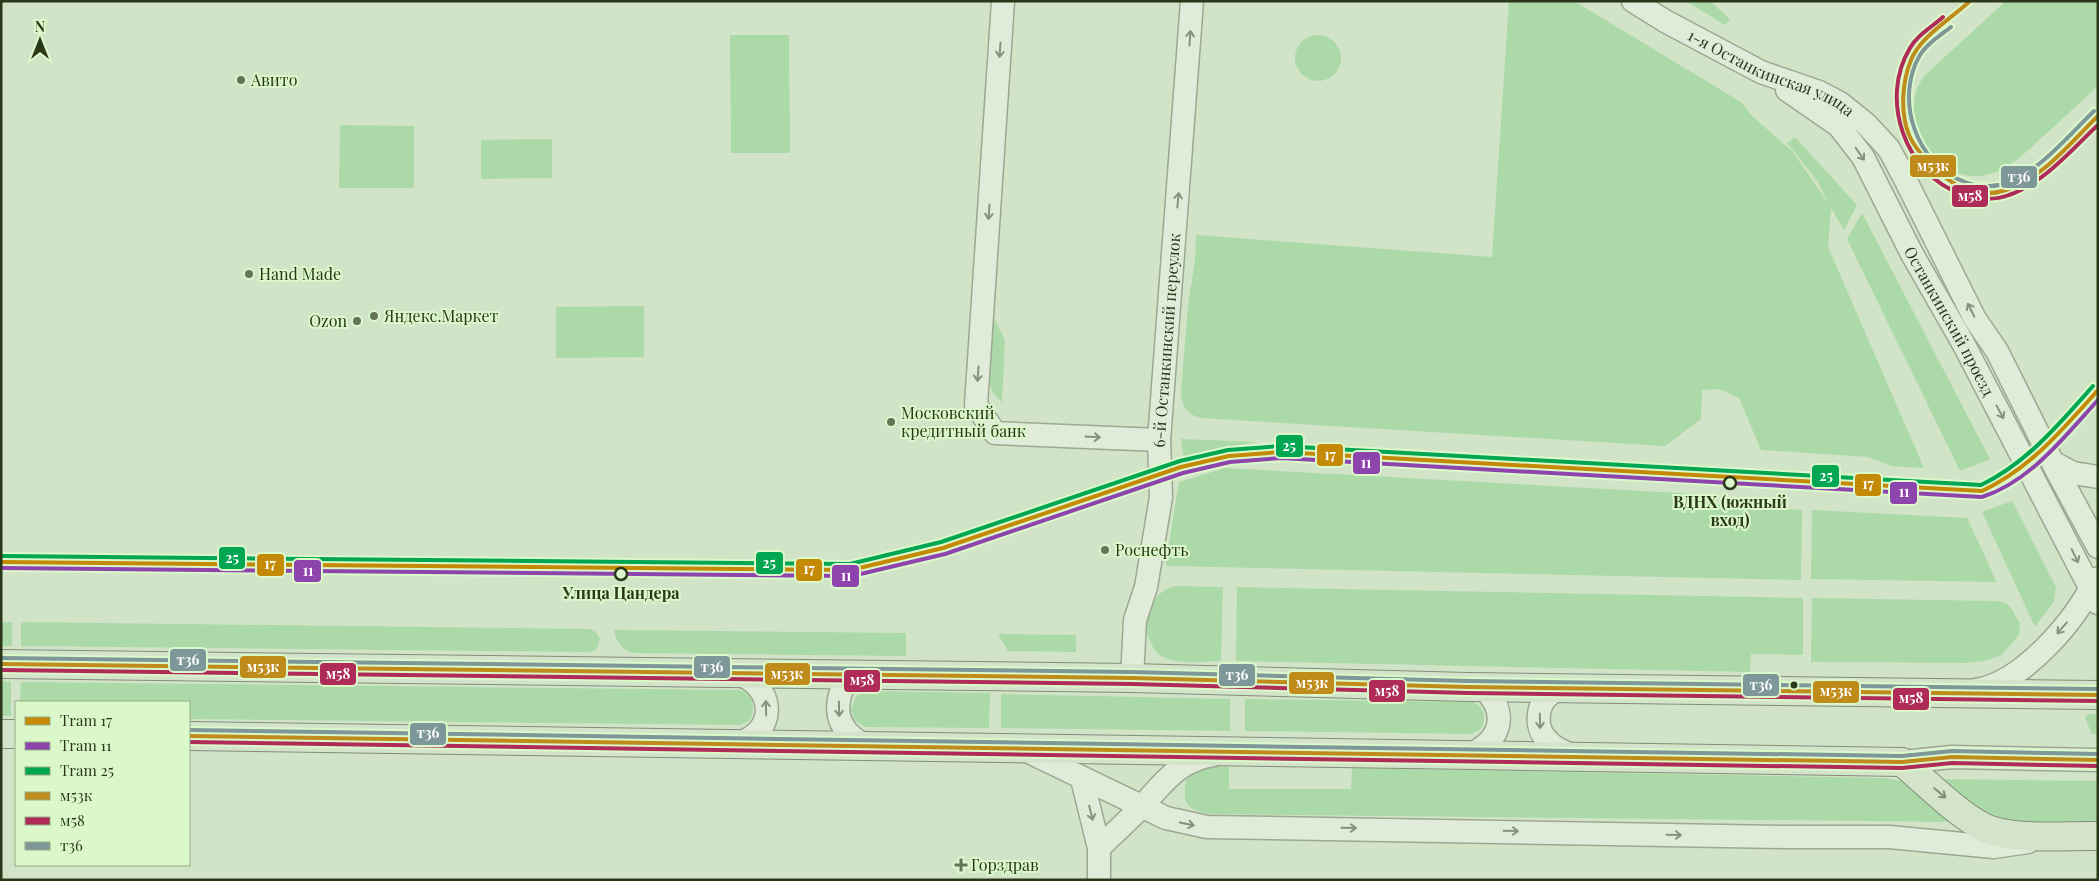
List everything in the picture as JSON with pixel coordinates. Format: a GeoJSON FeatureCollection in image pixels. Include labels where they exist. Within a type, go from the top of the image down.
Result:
{"type":"FeatureCollection","features":[{"type":"Feature","properties":{"kind":"main road"},"geometry":{"type":"LineString","coordinates":[[1,664],[865,674],[1567,688],[2098,694]]}},
{"type":"Feature","properties":{"kind":"main road"},"geometry":{"type":"LineString","coordinates":[[1,734],[15,734]]}},
{"type":"Feature","properties":{"kind":"main road"},"geometry":{"type":"LineString","coordinates":[[190,736],[1902,762],[1963,813],[1984,827],[2014,834],[2098,836]]}},
{"type":"Feature","properties":{"kind":"street"},"geometry":{"type":"LineString","coordinates":[[1003,1],[976,405],[994,433],[1159,440]]}},
{"type":"Feature","properties":{"kind":"street","name":"6-й Останкинский переулок"},"geometry":{"type":"LineString","coordinates":[[1132,678],[1135,620],[1146,586],[1161,497],[1159,440],[1192,1]]}},
{"type":"Feature","properties":{"kind":"street","name":"1-я Останкинская улица"},"geometry":{"type":"LineString","coordinates":[[1633,1],[1665,21],[1761,72],[1819,92],[1840,103],[1866,124],[1889,149],[1895,160]]}},
{"type":"Feature","properties":{"kind":"street","name":"Останкинский проезд"},"geometry":{"type":"LineString","coordinates":[[1761,72],[1839,126],[1863,157],[1912,254],[1964,342],[2095,588]]}},
{"type":"Feature","properties":{"kind":"street","name":"Останкинский проезд"},"geometry":{"type":"LineString","coordinates":[[1895,160],[1975,319],[1997,351],[2098,547]]}},
{"type":"Feature","properties":{"kind":"street"},"geometry":{"type":"LineString","coordinates":[[2054,463],[2073,473],[2098,477]]}},
{"type":"Feature","properties":{"kind":"street"},"geometry":{"type":"LineString","coordinates":[[1960,692],[1991,687],[2005,681],[2024,668],[2069,620],[2095,588]]}},
{"type":"Feature","properties":{"kind":"street"},"geometry":{"type":"LineString","coordinates":[[736,673],[749,677],[758,685],[765,698],[767,710],[765,720],[759,731],[751,739],[738,743]]}},
{"type":"Feature","properties":{"kind":"street"},"geometry":{"type":"LineString","coordinates":[[865,674],[854,677],[844,686],[839,697],[838,709],[840,721],[846,731],[866,746]]}},
{"type":"Feature","properties":{"kind":"street"},"geometry":{"type":"LineString","coordinates":[[1468,686],[1481,686],[1491,695],[1497,706],[1498,719],[1496,732],[1489,743],[1480,750],[1468,755]]}},
{"type":"Feature","properties":{"kind":"street"},"geometry":{"type":"LineString","coordinates":[[1567,688],[1553,691],[1547,697],[1541,706],[1538,719],[1540,731],[1547,741],[1558,749],[1576,757]]}},
{"type":"Feature","properties":{"kind":"street"},"geometry":{"type":"LineString","coordinates":[[1023,749],[1060,765],[1082,779],[1166,818],[1207,827],[1777,837],[1889,837],[1959,845],[1994,846],[2012,846],[2063,835]]}},
{"type":"Feature","properties":{"kind":"street"},"geometry":{"type":"LineString","coordinates":[[1099,848],[1141,807],[1165,779],[1180,767],[1194,760],[1230,752]]}},
{"type":"Feature","properties":{"kind":"street"},"geometry":{"type":"LineString","coordinates":[[1902,762],[1952,758],[2098,760]]}},
{"type":"Feature","properties":{"kind":"street"},"geometry":{"type":"LineString","coordinates":[[1082,779],[1099,848],[1099,880]]}},
{"type":"Feature","properties":{"kind":"green space"},"geometry":{"type":"Polygon","coordinates":[[[1509,1],[1574,1],[1741,102],[1752,116],[1793,152],[1828,203],[1818,182],[1787,143],[1795,137],[1857,205],[1844,230],[1831,208],[1828,247],[1924,468],[1891,466],[1868,457],[1761,450],[1739,398],[1719,389],[1702,390],[1701,419],[1665,446],[1200,418],[1186,409],[1181,393],[1196,235],[1492,257],[1509,1]]]}},
{"type":"Feature","properties":{"kind":"green space"},"geometry":{"type":"Polygon","coordinates":[[[1686,1],[1710,1],[1730,19],[1725,25],[1686,1]]]}},
{"type":"Feature","properties":{"kind":"green space"},"geometry":{"type":"Polygon","coordinates":[[[2006,1],[2098,1],[2098,86],[2028,150],[2001,170],[1973,176],[1955,172],[1939,162],[1926,148],[1917,131],[1913,112],[1916,93],[1925,75],[2006,1]]]}},
{"type":"Feature","properties":{"kind":"green space"},"geometry":{"type":"Polygon","coordinates":[[[730,35],[789,35],[790,153],[731,153],[730,35]]]}},
{"type":"Feature","properties":{"kind":"green space"},"geometry":{"type":"Polygon","coordinates":[[[1313,35],[1323,35],[1335,41],[1340,49],[1340,67],[1335,75],[1327,80],[1313,81],[1305,78],[1298,71],[1295,63],[1295,53],[1298,45],[1305,38],[1313,35]]]}},
{"type":"Feature","properties":{"kind":"green space"},"geometry":{"type":"Polygon","coordinates":[[[340,125],[414,126],[414,188],[339,188],[340,125]]]}},
{"type":"Feature","properties":{"kind":"green space"},"geometry":{"type":"Polygon","coordinates":[[[552,139],[552,178],[481,179],[481,140],[552,139]]]}},
{"type":"Feature","properties":{"kind":"green space"},"geometry":{"type":"Polygon","coordinates":[[[1862,213],[1990,459],[1960,471],[1847,239],[1862,213]]]}},
{"type":"Feature","properties":{"kind":"green space"},"geometry":{"type":"Polygon","coordinates":[[[644,306],[644,357],[556,358],[556,307],[644,306]]]}},
{"type":"Feature","properties":{"kind":"green space"},"geometry":{"type":"Polygon","coordinates":[[[993,316],[1005,340],[1002,402],[993,393],[989,382],[993,316]]]}},
{"type":"Feature","properties":{"kind":"green space"},"geometry":{"type":"Polygon","coordinates":[[[1181,439],[1259,442],[1222,448],[1184,461],[1181,439]]]}},
{"type":"Feature","properties":{"kind":"green space"},"geometry":{"type":"Polygon","coordinates":[[[1225,468],[1716,495],[1716,504],[1802,510],[1801,580],[1167,566],[1166,562],[1179,482],[1225,468]]]}},
{"type":"Feature","properties":{"kind":"green space"},"geometry":{"type":"Polygon","coordinates":[[[2012,501],[2056,587],[2054,601],[2035,627],[1982,512],[2012,501]]]}},
{"type":"Feature","properties":{"kind":"green space"},"geometry":{"type":"Polygon","coordinates":[[[1812,510],[1967,518],[1997,582],[1811,579],[1812,510]]]}},
{"type":"Feature","properties":{"kind":"green space"},"geometry":{"type":"Polygon","coordinates":[[[1176,586],[1223,587],[1221,661],[1173,661],[1160,655],[1154,648],[1147,630],[1147,614],[1154,599],[1167,589],[1176,586]]]}},
{"type":"Feature","properties":{"kind":"green space"},"geometry":{"type":"Polygon","coordinates":[[[1237,587],[1803,598],[1803,655],[1751,654],[1750,672],[1236,661],[1237,587]]]}},
{"type":"Feature","properties":{"kind":"green space"},"geometry":{"type":"Polygon","coordinates":[[[1812,598],[1996,601],[2006,603],[2012,609],[2020,624],[2019,635],[2002,655],[1984,661],[1968,663],[1811,662],[1812,598]]]}},
{"type":"Feature","properties":{"kind":"green space"},"geometry":{"type":"Polygon","coordinates":[[[1,622],[12,622],[12,646],[1,646],[1,622]]]}},
{"type":"Feature","properties":{"kind":"green space"},"geometry":{"type":"Polygon","coordinates":[[[21,622],[590,629],[597,633],[600,639],[596,650],[589,652],[21,646],[21,622]]]}},
{"type":"Feature","properties":{"kind":"green space"},"geometry":{"type":"Polygon","coordinates":[[[614,630],[906,633],[906,656],[633,653],[620,644],[614,630]]]}},
{"type":"Feature","properties":{"kind":"green space"},"geometry":{"type":"Polygon","coordinates":[[[998,634],[1076,635],[1076,652],[1008,651],[998,634]]]}},
{"type":"Feature","properties":{"kind":"green space"},"geometry":{"type":"Polygon","coordinates":[[[1,681],[11,682],[11,716],[1,716],[1,681]]]}},
{"type":"Feature","properties":{"kind":"green space"},"geometry":{"type":"Polygon","coordinates":[[[21,682],[740,690],[750,698],[753,711],[750,720],[740,725],[190,719],[190,701],[20,701],[21,682]]]}},
{"type":"Feature","properties":{"kind":"green space"},"geometry":{"type":"Polygon","coordinates":[[[867,691],[990,693],[989,728],[865,727],[855,721],[851,709],[856,696],[867,691]]]}},
{"type":"Feature","properties":{"kind":"green space"},"geometry":{"type":"Polygon","coordinates":[[[1001,694],[1230,699],[1230,731],[1001,728],[1001,694]]]}},
{"type":"Feature","properties":{"kind":"green space"},"geometry":{"type":"Polygon","coordinates":[[[1245,699],[1472,702],[1482,709],[1484,721],[1481,729],[1472,734],[1245,731],[1245,699]]]}},
{"type":"Feature","properties":{"kind":"green space"},"geometry":{"type":"Polygon","coordinates":[[[2088,714],[2098,714],[2098,734],[2092,734],[2085,718],[2088,714]]]}},
{"type":"Feature","properties":{"kind":"green space"},"geometry":{"type":"Polygon","coordinates":[[[1206,767],[1229,767],[1229,789],[1351,789],[1352,768],[1884,778],[1907,782],[1952,822],[1210,814],[1191,807],[1186,800],[1185,794],[1186,779],[1191,774],[1206,767]]]}},
{"type":"Feature","properties":{"kind":"green space"},"geometry":{"type":"Polygon","coordinates":[[[1940,779],[2098,781],[2098,825],[2012,824],[1989,820],[1940,779]]]}},
{"type":"Feature","properties":{"kind":"tram line","name":"25"},"geometry":{"type":"LineString","coordinates":[[1,556],[850,564],[941,542],[1180,461],[1228,450],[1281,446],[1981,485],[1998,476],[2028,454],[2055,428],[2093,386]]}},
{"type":"Feature","properties":{"kind":"tram line","name":"17"},"geometry":{"type":"LineString","coordinates":[[1,562],[851,570],[943,548],[1181,467],[1229,456],[1281,452],[1982,491],[2031,460],[2059,433],[2098,390]]}},
{"type":"Feature","properties":{"kind":"tram line","name":"11"},"geometry":{"type":"LineString","coordinates":[[1,568],[852,576],[945,554],[1183,473],[1230,462],[1281,458],[1982,497],[1999,490],[2031,469],[2060,442],[2098,400]]}},
{"type":"Feature","properties":{"kind":"transit line","name":"м53к"},"geometry":{"type":"LineString","coordinates":[[1970,1],[1921,43],[1911,60],[1904,87],[1904,117],[1909,135],[1914,145],[1934,168],[1962,188],[1983,193],[2006,190],[2032,177],[2044,168],[2067,148],[2098,116]]}},
{"type":"Feature","properties":{"kind":"transit line","name":"м58"},"geometry":{"type":"LineString","coordinates":[[1943,17],[1913,43],[1901,68],[1897,90],[1898,111],[1903,133],[1912,152],[1925,170],[1941,184],[1961,194],[1979,198],[1991,199],[2009,195],[2034,183],[2098,125]]}},
{"type":"Feature","properties":{"kind":"transit line","name":"т36"},"geometry":{"type":"LineString","coordinates":[[1951,27],[1930,43],[1920,55],[1912,72],[1909,91],[1914,129],[1922,146],[1934,161],[1948,173],[1965,182],[1980,186],[1996,186],[2006,183],[2042,162],[2094,111]]}},
{"type":"Feature","properties":{"kind":"transit line","name":"т36"},"geometry":{"type":"LineString","coordinates":[[1,658],[1132,672],[1468,681],[2098,689]]}},
{"type":"Feature","properties":{"kind":"transit line","name":"м53к"},"geometry":{"type":"LineString","coordinates":[[1,664],[1132,678],[1468,687],[2098,695]]}},
{"type":"Feature","properties":{"kind":"transit line","name":"м58"},"geometry":{"type":"LineString","coordinates":[[1,670],[1132,684],[1468,693],[2098,701]]}},
{"type":"Feature","properties":{"kind":"transit line","name":"т36"},"geometry":{"type":"LineString","coordinates":[[190,730],[1902,756],[1952,751],[2098,754]]}},
{"type":"Feature","properties":{"kind":"transit line","name":"м53к"},"geometry":{"type":"LineString","coordinates":[[190,736],[1902,762],[1952,757],[2098,760]]}},
{"type":"Feature","properties":{"kind":"transit line","name":"м58"},"geometry":{"type":"LineString","coordinates":[[190,742],[1902,768],[1952,763],[2098,766]]}},
{"type":"Feature","properties":{"kind":"place","name":"Авито"},"geometry":{"type":"Point","coordinates":[241,80]}},
{"type":"Feature","properties":{"kind":"place","name":"Hand Made"},"geometry":{"type":"Point","coordinates":[249,274]}},
{"type":"Feature","properties":{"kind":"place","name":"Яндекс.Маркет"},"geometry":{"type":"Point","coordinates":[374,316]}},
{"type":"Feature","properties":{"kind":"place","name":"Ozon"},"geometry":{"type":"Point","coordinates":[357,321]}},
{"type":"Feature","properties":{"kind":"place","name":"Московский кредитный банк"},"geometry":{"type":"Point","coordinates":[891,422]}},
{"type":"Feature","properties":{"kind":"place","name":"ВДНХ (южный вход)"},"geometry":{"type":"Point","coordinates":[1730,483]}},
{"type":"Feature","properties":{"kind":"place","name":"Роснефть"},"geometry":{"type":"Point","coordinates":[1105,550]}},
{"type":"Feature","properties":{"kind":"place","name":"Улица Цандера"},"geometry":{"type":"Point","coordinates":[621,574]}},
{"type":"Feature","properties":{"kind":"place","name":"Горздрав"},"geometry":{"type":"Point","coordinates":[961,865]}}]}
